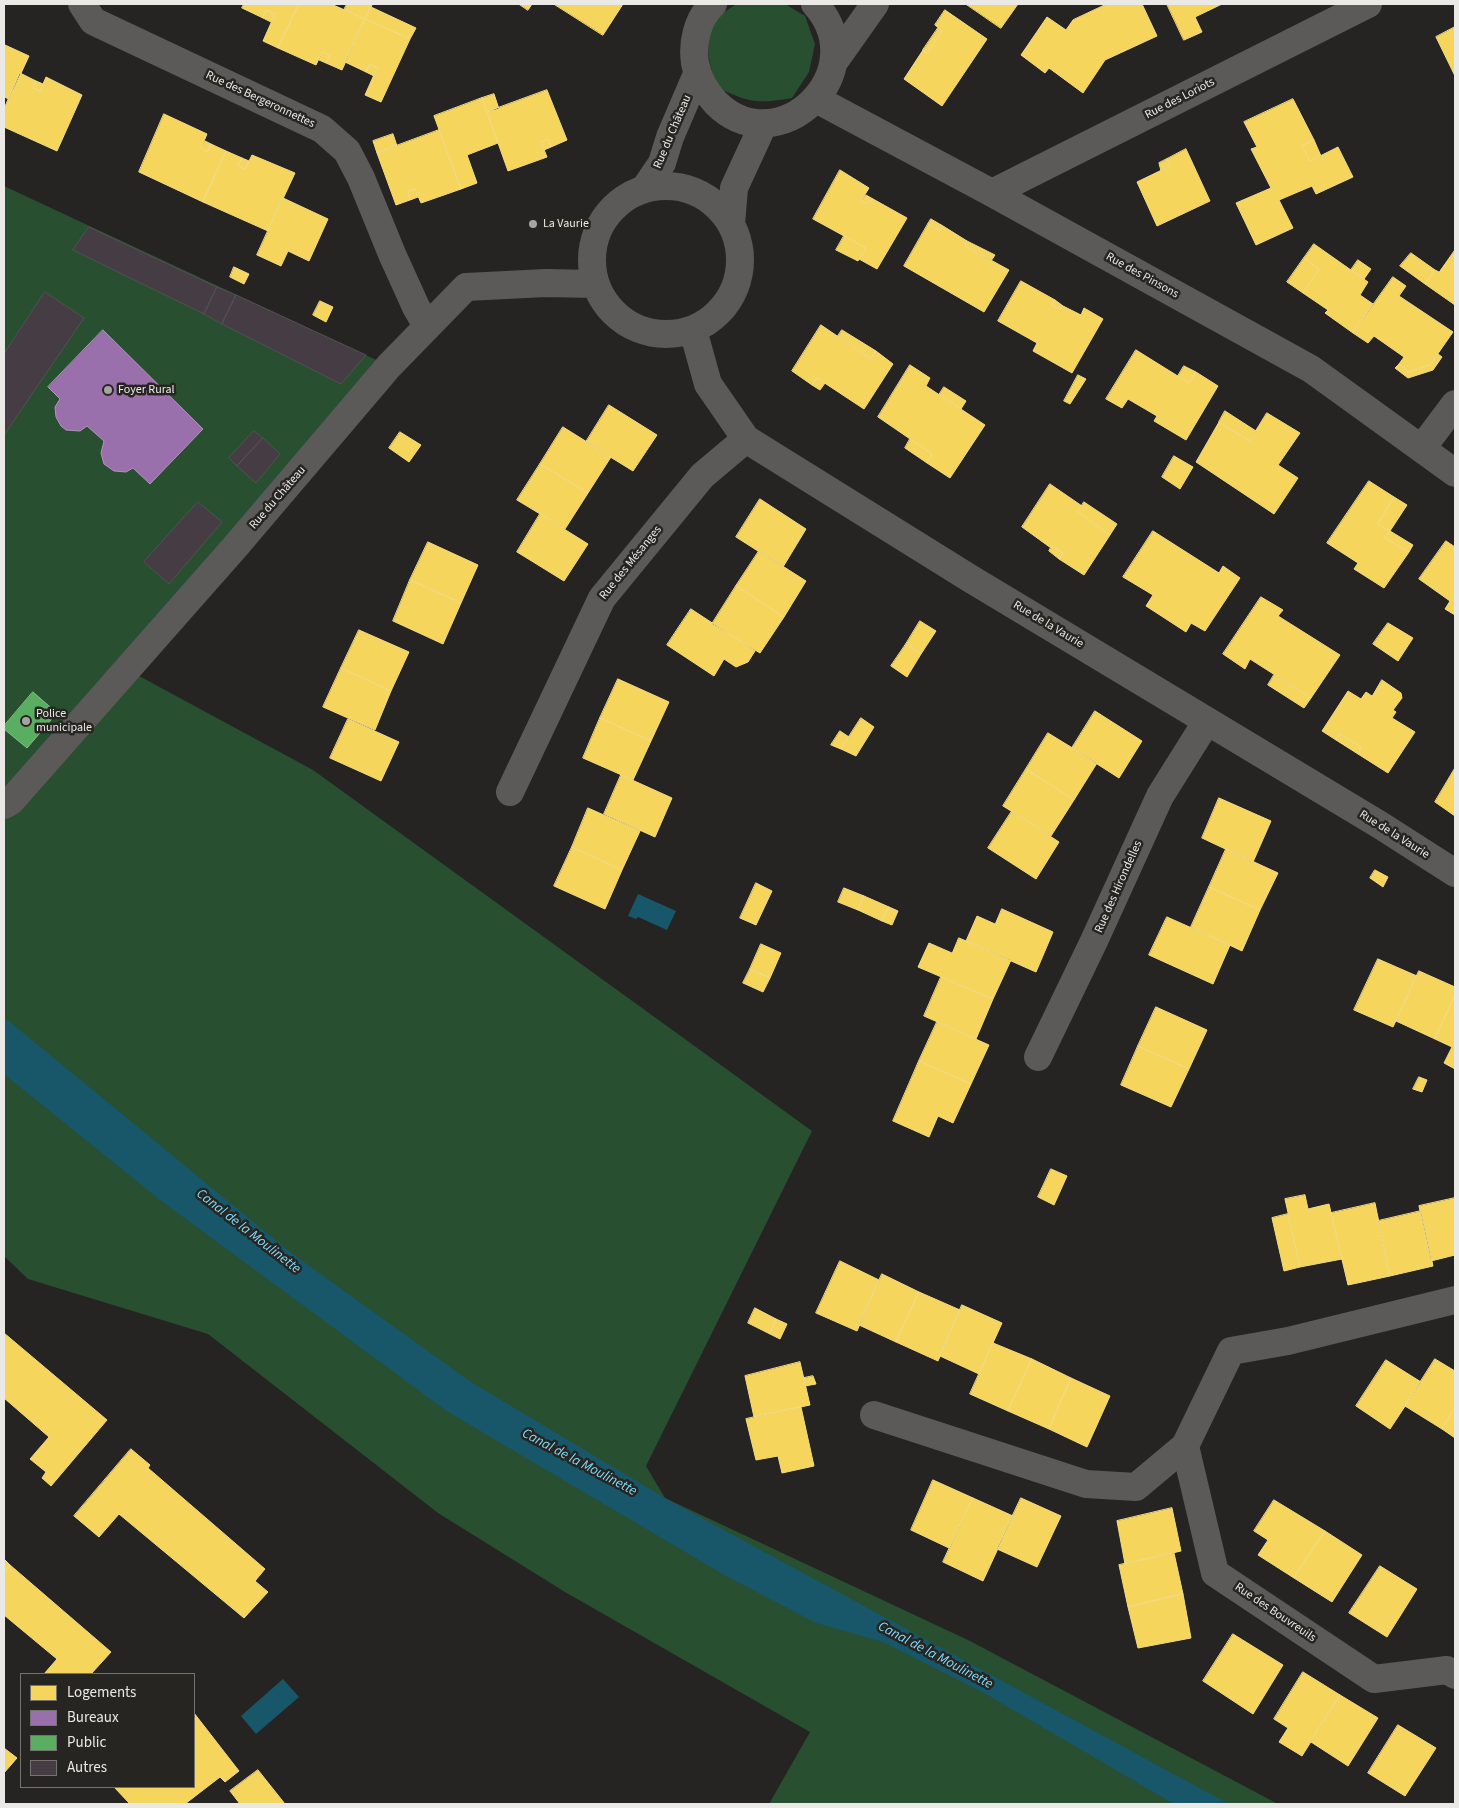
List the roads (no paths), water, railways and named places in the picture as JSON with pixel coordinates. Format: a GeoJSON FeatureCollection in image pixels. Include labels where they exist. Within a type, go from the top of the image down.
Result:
{"type":"FeatureCollection","features":[{"type":"Feature","properties":{"kind":"street","name":"Rue des Bergeronnettes"},"geometry":{"type":"LineString","coordinates":[[82,4],[93,21],[322,129],[347,151],[362,178],[412,298],[427,326]]}},
{"type":"Feature","properties":{"kind":"street"},"geometry":{"type":"LineString","coordinates":[[709,5],[698,28],[693,51],[697,74],[707,94],[723,109],[742,119],[764,123],[786,119],[803,111],[816,99],[828,82],[834,62],[834,44],[830,27],[815,4]]}},
{"type":"Feature","properties":{"kind":"street"},"geometry":{"type":"LineString","coordinates":[[834,62],[876,4]]}},
{"type":"Feature","properties":{"kind":"street","name":"Rue des Loriots"},"geometry":{"type":"LineString","coordinates":[[992,193],[1368,4]]}},
{"type":"Feature","properties":{"kind":"street","name":"Rue du Château"},"geometry":{"type":"LineString","coordinates":[[646,188],[662,163],[670,136],[697,74]]}},
{"type":"Feature","properties":{"kind":"street","name":"Rue des Pinsons"},"geometry":{"type":"LineString","coordinates":[[816,99],[992,193],[1311,369],[1455,473]]}},
{"type":"Feature","properties":{"kind":"street"},"geometry":{"type":"LineString","coordinates":[[731,224],[734,188],[764,123]]}},
{"type":"Feature","properties":{"kind":"street"},"geometry":{"type":"LineString","coordinates":[[669,186],[694,191],[716,204],[731,224],[740,248],[740,274],[730,298],[714,317],[693,330],[669,335],[645,332],[631,326],[606,305],[595,284],[591,260],[595,236],[606,215],[624,198],[646,188],[669,186]]}},
{"type":"Feature","properties":{"kind":"street","name":"Rue du Château"},"geometry":{"type":"LineString","coordinates":[[4,805],[11,801],[106,694],[307,464],[389,366],[466,287],[546,283],[595,284]]}},
{"type":"Feature","properties":{"kind":"street","name":"Rue de la Vaurie"},"geometry":{"type":"LineString","coordinates":[[693,330],[708,384],[746,439],[972,579],[1380,825],[1455,873]]}},
{"type":"Feature","properties":{"kind":"street"},"geometry":{"type":"LineString","coordinates":[[1422,448],[1455,404]]}},
{"type":"Feature","properties":{"kind":"street","name":"Rue des Mésanges"},"geometry":{"type":"LineString","coordinates":[[510,792],[602,598],[702,476],[746,439]]}},
{"type":"Feature","properties":{"kind":"street","name":"Rue des Hirondelles"},"geometry":{"type":"LineString","coordinates":[[1038,1057],[1094,941],[1160,796],[1207,721]]}},
{"type":"Feature","properties":{"kind":"street"},"geometry":{"type":"LineString","coordinates":[[874,1415],[1086,1484],[1136,1487],[1184,1446],[1231,1351],[1288,1341],[1455,1300]]}},
{"type":"Feature","properties":{"kind":"street","name":"Rue des Bouvreuils"},"geometry":{"type":"LineString","coordinates":[[1184,1446],[1215,1573],[1374,1679],[1447,1670],[1455,1675]]}},
{"type":"Feature","properties":{"kind":"water"},"geometry":{"type":"Polygon","coordinates":[[[638,894],[676,911],[667,930],[638,917],[636,919],[628,916],[638,894]]]}},
{"type":"Feature","properties":{"kind":"water","name":"Canal de la Moulinette"},"geometry":{"type":"Polygon","coordinates":[[[4,1017],[290,1252],[471,1382],[665,1498],[1229,1804],[1174,1804],[984,1693],[883,1642],[816,1623],[726,1576],[448,1412],[160,1200],[4,1074],[4,1017]]]}},
{"type":"Feature","properties":{"kind":"water"},"geometry":{"type":"Polygon","coordinates":[[[283,1679],[299,1697],[256,1734],[241,1716],[283,1679]]]}},
{"type":"Feature","properties":{"kind":"place","name":"La Vaurie"},"geometry":{"type":"Point","coordinates":[533,224]}},
{"type":"Feature","properties":{"kind":"place","name":"Foyer Rural"},"geometry":{"type":"Point","coordinates":[108,390]}},
{"type":"Feature","properties":{"kind":"place","name":"Police municipale"},"geometry":{"type":"Point","coordinates":[26,721]}}]}
